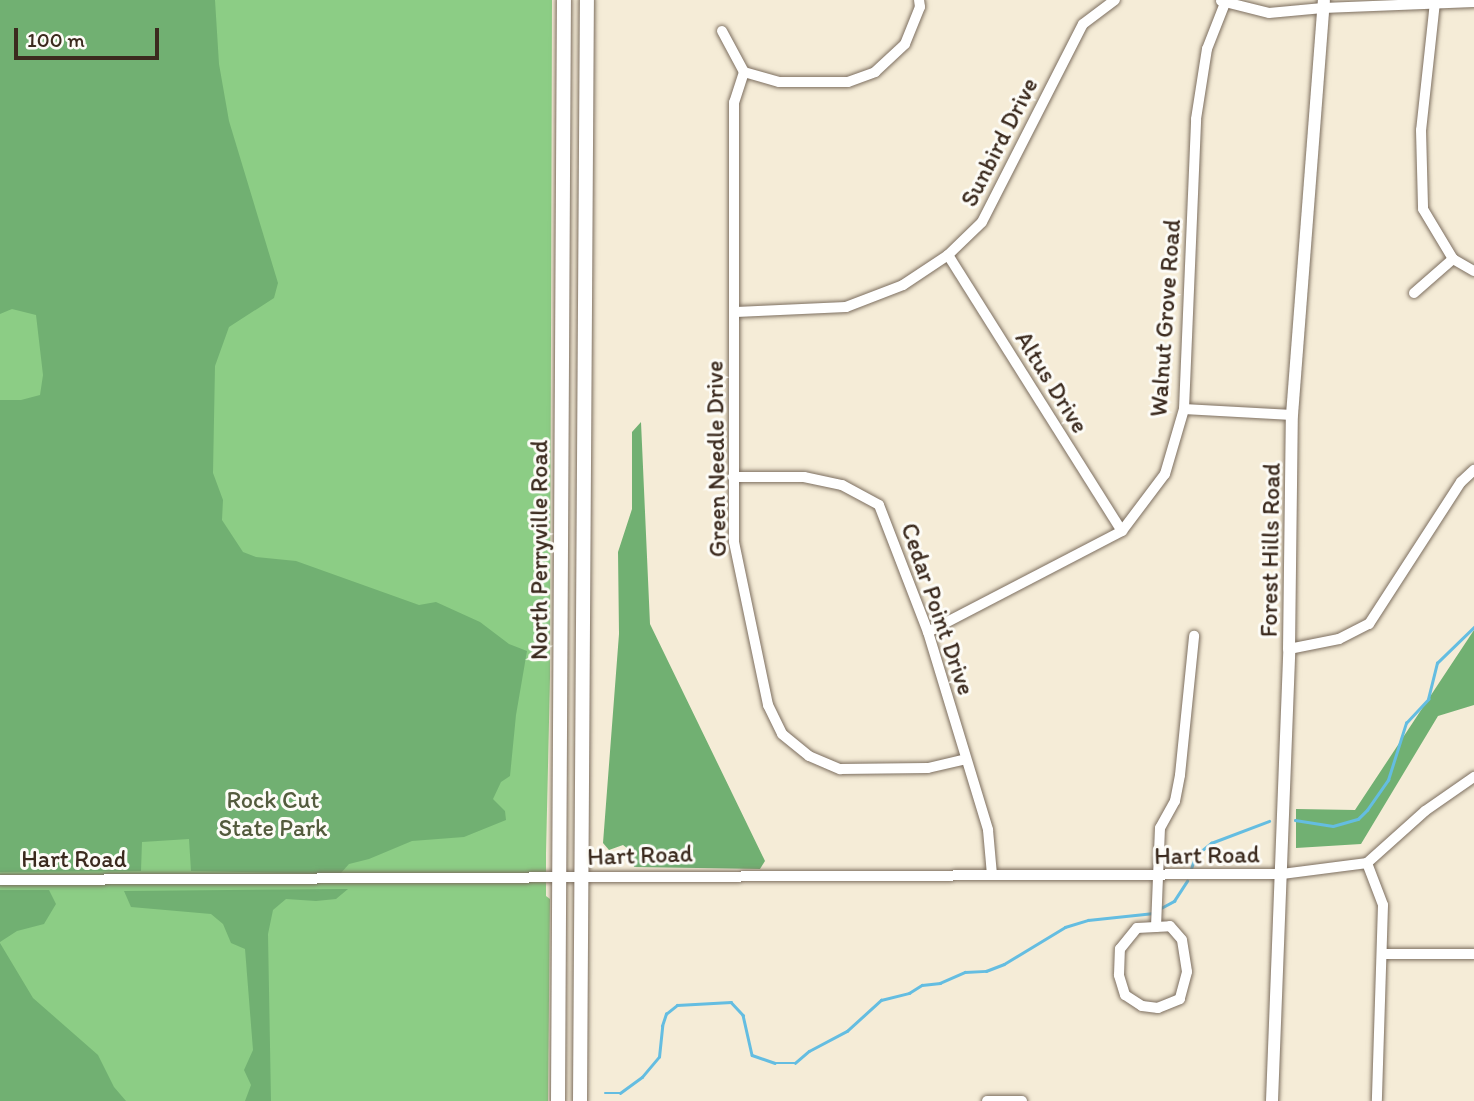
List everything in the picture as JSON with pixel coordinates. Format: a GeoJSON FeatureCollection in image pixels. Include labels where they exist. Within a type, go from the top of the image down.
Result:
{"type":"FeatureCollection","features":[{"type":"Feature","properties":{"kind":"main road","name":"North Perryville Road"},"geometry":{"type":"LineString","coordinates":[[558,1101],[564,0]]}},
{"type":"Feature","properties":{"kind":"main road","name":"North Perryville Road"},"geometry":{"type":"LineString","coordinates":[[580,1101],[587,0]]}},
{"type":"Feature","properties":{"kind":"street"},"geometry":{"type":"LineString","coordinates":[[722,31],[744,72],[779,82],[848,82],[875,72],[905,44],[920,7],[919,0]]}},
{"type":"Feature","properties":{"kind":"street","name":"Sunbird Drive"},"geometry":{"type":"LineString","coordinates":[[736,312],[846,307],[903,285],[948,255],[982,222],[1083,24],[1115,0]]}},
{"type":"Feature","properties":{"kind":"street"},"geometry":{"type":"LineString","coordinates":[[1222,1],[1269,13],[1324,4],[1474,2]]}},
{"type":"Feature","properties":{"kind":"street","name":"Walnut Grove Road"},"geometry":{"type":"LineString","coordinates":[[928,632],[1122,531],[1165,474],[1184,409],[1196,119],[1207,49],[1222,1]]}},
{"type":"Feature","properties":{"kind":"street"},"geometry":{"type":"LineString","coordinates":[[1435,2],[1421,130],[1423,209],[1453,259],[1474,271]]}},
{"type":"Feature","properties":{"kind":"street","name":"Forest Hills Road"},"geometry":{"type":"LineString","coordinates":[[1272,1101],[1289,649],[1292,415],[1324,4]]}},
{"type":"Feature","properties":{"kind":"street","name":"Green Needle Drive"},"geometry":{"type":"LineString","coordinates":[[744,72],[734,102],[734,542],[768,705],[782,734],[809,756],[840,769],[928,768],[966,759]]}},
{"type":"Feature","properties":{"kind":"street","name":"Altus Drive"},"geometry":{"type":"LineString","coordinates":[[948,255],[1122,531]]}},
{"type":"Feature","properties":{"kind":"street"},"geometry":{"type":"LineString","coordinates":[[1414,293],[1453,259]]}},
{"type":"Feature","properties":{"kind":"street"},"geometry":{"type":"LineString","coordinates":[[1184,409],[1292,415]]}},
{"type":"Feature","properties":{"kind":"street"},"geometry":{"type":"LineString","coordinates":[[1289,649],[1339,639],[1369,624],[1461,482],[1474,470]]}},
{"type":"Feature","properties":{"kind":"street","name":"Cedar Point Drive"},"geometry":{"type":"LineString","coordinates":[[733,477],[804,477],[842,485],[878,505],[928,632],[988,830],[992,875]]}},
{"type":"Feature","properties":{"kind":"street"},"geometry":{"type":"LineString","coordinates":[[1156,927],[1160,828],[1175,801],[1180,775],[1194,636]]}},
{"type":"Feature","properties":{"kind":"street"},"geometry":{"type":"LineString","coordinates":[[1377,1101],[1384,954],[1383,905],[1367,863],[1425,811],[1474,777]]}},
{"type":"Feature","properties":{"kind":"street","name":"Hart Road"},"geometry":{"type":"LineString","coordinates":[[0,880],[992,875],[1157,877],[1282,874],[1367,863]]}},
{"type":"Feature","properties":{"kind":"street"},"geometry":{"type":"LineString","coordinates":[[1170,926],[1182,940],[1187,972],[1180,999],[1158,1009],[1142,1006],[1125,995],[1119,975],[1120,949],[1137,928],[1156,927],[1170,926]]}},
{"type":"Feature","properties":{"kind":"street"},"geometry":{"type":"LineString","coordinates":[[1384,954],[1474,954]]}},
{"type":"Feature","properties":{"kind":"street"},"geometry":{"type":"LineString","coordinates":[[987,1101],[1022,1101]]}},
{"type":"Feature","properties":{"kind":"green space","name":"Rock Cut State Park"},"geometry":{"type":"Polygon","coordinates":[[[0,0],[552,0],[550,678],[546,854],[546,896],[550,899],[548,1101],[0,1101],[0,0]]]}},
{"type":"Feature","properties":{"kind":"green space"},"geometry":{"type":"Polygon","coordinates":[[[0,0],[215,0],[219,64],[229,121],[278,283],[274,298],[229,327],[215,366],[213,473],[223,500],[222,520],[243,552],[256,557],[296,561],[419,605],[436,602],[480,622],[509,644],[527,651],[516,715],[510,776],[501,782],[493,799],[505,811],[506,820],[464,837],[412,841],[369,859],[349,864],[340,874],[191,871],[189,839],[142,842],[141,871],[0,872],[0,400],[21,400],[40,395],[43,375],[36,315],[12,309],[0,314],[0,0]]]}},
{"type":"Feature","properties":{"kind":"green space"},"geometry":{"type":"Polygon","coordinates":[[[641,422],[650,624],[765,861],[760,869],[634,867],[632,852],[623,845],[609,850],[603,843],[619,634],[618,552],[632,509],[632,432],[641,422]]]}},
{"type":"Feature","properties":{"kind":"green space"},"geometry":{"type":"Polygon","coordinates":[[[1474,630],[1474,705],[1438,716],[1361,844],[1296,848],[1296,809],[1355,810],[1474,630]]]}},
{"type":"Feature","properties":{"kind":"green space"},"geometry":{"type":"Polygon","coordinates":[[[348,889],[336,899],[286,899],[273,910],[268,934],[271,1101],[245,1101],[251,1085],[244,1070],[253,1050],[245,949],[231,943],[223,924],[211,914],[131,907],[124,891],[348,889]]]}},
{"type":"Feature","properties":{"kind":"green space"},"geometry":{"type":"Polygon","coordinates":[[[0,890],[49,890],[56,904],[44,924],[17,931],[0,942],[0,890]]]}},
{"type":"Feature","properties":{"kind":"green space"},"geometry":{"type":"Polygon","coordinates":[[[0,943],[33,998],[98,1055],[114,1087],[126,1101],[0,1101],[0,943]]]}},
{"type":"Feature","properties":{"kind":"waterway"},"geometry":{"type":"LineString","coordinates":[[1295,820],[1333,826],[1358,819],[1367,810],[1388,780],[1406,723],[1428,699],[1437,663],[1474,627]]}},
{"type":"Feature","properties":{"kind":"waterway"},"geometry":{"type":"LineString","coordinates":[[1191,869],[1195,856],[1211,843],[1269,821]]}},
{"type":"Feature","properties":{"kind":"waterway"},"geometry":{"type":"LineString","coordinates":[[1161,908],[1174,901],[1187,881]]}},
{"type":"Feature","properties":{"kind":"waterway"},"geometry":{"type":"LineString","coordinates":[[605,1093],[620,1093],[642,1077],[659,1057],[666,1014],[677,1005],[731,1002],[743,1015],[752,1055],[775,1063],[795,1063],[809,1051],[847,1031],[881,1000],[909,993],[922,985],[940,983],[965,972],[986,971],[1004,964],[1065,927],[1088,920],[1154,913]]}}]}
